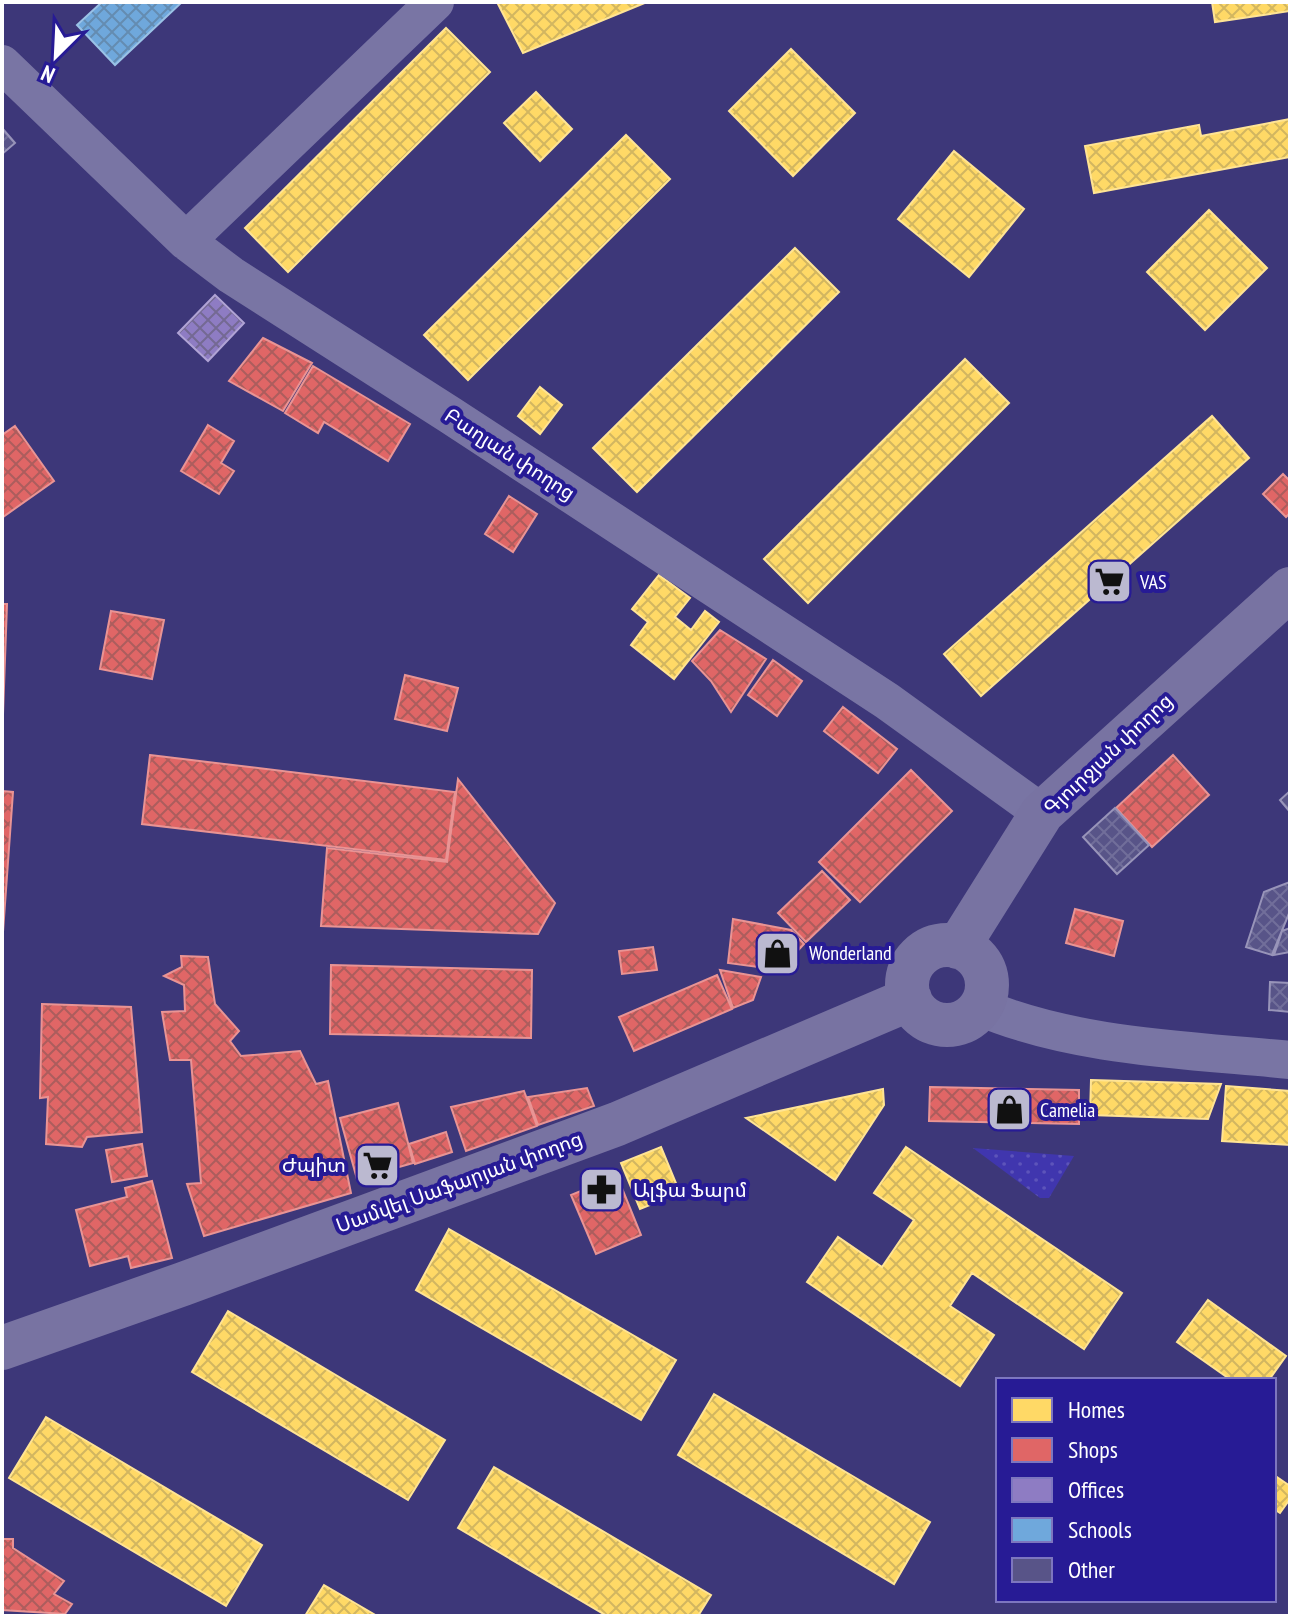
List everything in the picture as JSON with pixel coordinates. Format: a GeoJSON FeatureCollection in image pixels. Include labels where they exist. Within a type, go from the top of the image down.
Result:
{"type":"FeatureCollection","features":[{"type":"Feature","properties":{"kind":"main road","name":"Գյուրջյան փողոց"},"geometry":{"type":"LineString","coordinates":[[958,947],[1042,813],[1290,589]]}},
{"type":"Feature","properties":{"kind":"main road"},"geometry":{"type":"LineString","coordinates":[[933,947],[958,947],[969,952],[984,972],[985,996],[971,1016],[948,1025],[936,1023],[916,1010],[910,999],[907,987],[913,963],[933,947]]}},
{"type":"Feature","properties":{"kind":"main road","name":"Սամվել Սաֆարյան փողոց"},"geometry":{"type":"LineString","coordinates":[[2,1348],[617,1124],[910,999]]}},
{"type":"Feature","properties":{"kind":"street"},"geometry":{"type":"LineString","coordinates":[[186,241],[435,2]]}},
{"type":"Feature","properties":{"kind":"street","name":"Բաղյան փողոց"},"geometry":{"type":"LineString","coordinates":[[2,64],[186,241],[255,291],[887,701],[1042,813]]}},
{"type":"Feature","properties":{"kind":"street"},"geometry":{"type":"LineString","coordinates":[[980,1007],[1012,1021],[1067,1036],[1290,1060]]}},
{"type":"Feature","properties":{"kind":"shaded area"},"geometry":{"type":"Polygon","coordinates":[[[973,1148],[1074,1156],[1049,1198],[1040,1198],[973,1148]]]}},
{"type":"Feature","properties":{"kind":"building: Homes"},"geometry":{"type":"Polygon","coordinates":[[[497,2],[647,2],[523,53],[497,2]]]}},
{"type":"Feature","properties":{"kind":"building: Homes"},"geometry":{"type":"Polygon","coordinates":[[[1212,2],[1290,2],[1290,11],[1215,22],[1212,2]]]}},
{"type":"Feature","properties":{"kind":"building: Homes"},"geometry":{"type":"Polygon","coordinates":[[[446,28],[490,72],[288,272],[245,228],[446,28]]]}},
{"type":"Feature","properties":{"kind":"building: Homes"},"geometry":{"type":"Polygon","coordinates":[[[791,49],[855,113],[793,176],[729,111],[791,49]]]}},
{"type":"Feature","properties":{"kind":"building: Homes"},"geometry":{"type":"Polygon","coordinates":[[[536,92],[572,129],[540,161],[504,123],[536,92]]]}},
{"type":"Feature","properties":{"kind":"building: Homes"},"geometry":{"type":"Polygon","coordinates":[[[1290,119],[1290,157],[1094,193],[1085,146],[1199,125],[1201,136],[1290,119]]]}},
{"type":"Feature","properties":{"kind":"building: Homes"},"geometry":{"type":"Polygon","coordinates":[[[626,135],[670,179],[468,380],[424,335],[626,135]]]}},
{"type":"Feature","properties":{"kind":"building: Homes"},"geometry":{"type":"Polygon","coordinates":[[[954,151],[1024,209],[969,277],[898,219],[954,151]]]}},
{"type":"Feature","properties":{"kind":"building: Homes"},"geometry":{"type":"Polygon","coordinates":[[[1209,210],[1267,268],[1205,330],[1147,272],[1209,210]]]}},
{"type":"Feature","properties":{"kind":"building: Homes"},"geometry":{"type":"Polygon","coordinates":[[[795,248],[839,292],[637,492],[593,448],[795,248]]]}},
{"type":"Feature","properties":{"kind":"building: Homes"},"geometry":{"type":"Polygon","coordinates":[[[965,359],[1009,403],[808,603],[764,559],[965,359]]]}},
{"type":"Feature","properties":{"kind":"building: Homes"},"geometry":{"type":"Polygon","coordinates":[[[540,387],[562,405],[540,434],[518,416],[540,387]]]}},
{"type":"Feature","properties":{"kind":"building: Homes"},"geometry":{"type":"Polygon","coordinates":[[[1212,416],[1249,458],[981,696],[944,654],[1212,416]]]}},
{"type":"Feature","properties":{"kind":"building: Homes"},"geometry":{"type":"Polygon","coordinates":[[[659,575],[690,598],[675,617],[691,630],[705,611],[719,622],[674,679],[631,645],[648,622],[632,609],[659,575]]]}},
{"type":"Feature","properties":{"kind":"building: Homes"},"geometry":{"type":"Polygon","coordinates":[[[1091,1080],[1221,1084],[1208,1119],[1090,1115],[1091,1080]]]}},
{"type":"Feature","properties":{"kind":"building: Homes"},"geometry":{"type":"Polygon","coordinates":[[[1226,1086],[1290,1091],[1290,1145],[1222,1141],[1226,1086]]]}},
{"type":"Feature","properties":{"kind":"building: Homes"},"geometry":{"type":"Polygon","coordinates":[[[883,1089],[884,1105],[835,1180],[746,1118],[883,1089]]]}},
{"type":"Feature","properties":{"kind":"building: Homes"},"geometry":{"type":"Polygon","coordinates":[[[661,1147],[680,1193],[640,1209],[621,1163],[661,1147]]]}},
{"type":"Feature","properties":{"kind":"building: Homes"},"geometry":{"type":"Polygon","coordinates":[[[906,1147],[1122,1293],[1084,1349],[972,1273],[950,1306],[994,1335],[960,1386],[807,1282],[838,1237],[882,1267],[914,1220],[874,1193],[906,1147]]]}},
{"type":"Feature","properties":{"kind":"building: Homes"},"geometry":{"type":"Polygon","coordinates":[[[449,1229],[676,1360],[641,1420],[416,1290],[449,1229]]]}},
{"type":"Feature","properties":{"kind":"building: Homes"},"geometry":{"type":"Polygon","coordinates":[[[1208,1300],[1286,1356],[1270,1378],[1228,1378],[1177,1342],[1208,1300]]]}},
{"type":"Feature","properties":{"kind":"building: Homes"},"geometry":{"type":"Polygon","coordinates":[[[228,1311],[445,1440],[408,1500],[192,1372],[228,1311]]]}},
{"type":"Feature","properties":{"kind":"building: Homes"},"geometry":{"type":"Polygon","coordinates":[[[714,1394],[930,1522],[894,1584],[678,1455],[714,1394]]]}},
{"type":"Feature","properties":{"kind":"building: Homes"},"geometry":{"type":"Polygon","coordinates":[[[46,1417],[262,1545],[226,1606],[9,1478],[46,1417]]]}},
{"type":"Feature","properties":{"kind":"building: Homes"},"geometry":{"type":"Polygon","coordinates":[[[494,1467],[711,1595],[698,1616],[607,1616],[458,1528],[494,1467]]]}},
{"type":"Feature","properties":{"kind":"building: Homes"},"geometry":{"type":"Polygon","coordinates":[[[1276,1476],[1290,1486],[1290,1499],[1280,1513],[1276,1510],[1276,1476]]]}},
{"type":"Feature","properties":{"kind":"building: Homes"},"geometry":{"type":"Polygon","coordinates":[[[324,1585],[377,1616],[305,1616],[324,1585]]]}},
{"type":"Feature","properties":{"kind":"building: Shops"},"geometry":{"type":"Polygon","coordinates":[[[263,338],[312,363],[283,411],[229,381],[263,338]]]}},
{"type":"Feature","properties":{"kind":"building: Shops"},"geometry":{"type":"Polygon","coordinates":[[[313,366],[410,424],[388,461],[324,422],[318,433],[285,413],[313,366]]]}},
{"type":"Feature","properties":{"kind":"building: Shops"},"geometry":{"type":"Polygon","coordinates":[[[208,425],[234,441],[221,463],[234,471],[219,494],[181,471],[208,425]]]}},
{"type":"Feature","properties":{"kind":"building: Shops"},"geometry":{"type":"Polygon","coordinates":[[[15,426],[54,481],[3,517],[2,435],[15,426]]]}},
{"type":"Feature","properties":{"kind":"building: Shops"},"geometry":{"type":"Polygon","coordinates":[[[1283,474],[1290,481],[1290,513],[1286,517],[1263,494],[1283,474]]]}},
{"type":"Feature","properties":{"kind":"building: Shops"},"geometry":{"type":"Polygon","coordinates":[[[509,496],[537,514],[513,552],[485,534],[509,496]]]}},
{"type":"Feature","properties":{"kind":"building: Shops"},"geometry":{"type":"Polygon","coordinates":[[[2,604],[7,604],[2,742],[2,604]]]}},
{"type":"Feature","properties":{"kind":"building: Shops"},"geometry":{"type":"Polygon","coordinates":[[[111,611],[164,620],[152,679],[100,669],[111,611]]]}},
{"type":"Feature","properties":{"kind":"building: Shops"},"geometry":{"type":"Polygon","coordinates":[[[720,630],[766,659],[731,712],[711,681],[692,661],[720,630]]]}},
{"type":"Feature","properties":{"kind":"building: Shops"},"geometry":{"type":"Polygon","coordinates":[[[773,660],[802,681],[777,716],[748,695],[773,660]]]}},
{"type":"Feature","properties":{"kind":"building: Shops"},"geometry":{"type":"Polygon","coordinates":[[[405,675],[458,688],[447,731],[395,719],[405,675]]]}},
{"type":"Feature","properties":{"kind":"building: Shops"},"geometry":{"type":"Polygon","coordinates":[[[843,707],[897,749],[878,773],[824,731],[843,707]]]}},
{"type":"Feature","properties":{"kind":"building: Shops"},"geometry":{"type":"Polygon","coordinates":[[[150,755],[455,792],[446,860],[142,824],[150,755]]]}},
{"type":"Feature","properties":{"kind":"building: Shops"},"geometry":{"type":"Polygon","coordinates":[[[1173,755],[1209,795],[1152,847],[1116,808],[1173,755]]]}},
{"type":"Feature","properties":{"kind":"building: Shops"},"geometry":{"type":"Polygon","coordinates":[[[911,770],[952,811],[860,902],[819,862],[911,770]]]}},
{"type":"Feature","properties":{"kind":"building: Shops"},"geometry":{"type":"Polygon","coordinates":[[[458,779],[555,903],[538,934],[321,926],[327,848],[447,862],[458,779]]]}},
{"type":"Feature","properties":{"kind":"building: Shops"},"geometry":{"type":"Polygon","coordinates":[[[2,791],[13,792],[2,946],[2,791]]]}},
{"type":"Feature","properties":{"kind":"building: Shops"},"geometry":{"type":"Polygon","coordinates":[[[822,871],[850,900],[806,942],[778,913],[822,871]]]}},
{"type":"Feature","properties":{"kind":"building: Shops"},"geometry":{"type":"Polygon","coordinates":[[[1075,909],[1123,921],[1114,956],[1066,943],[1075,909]]]}},
{"type":"Feature","properties":{"kind":"building: Shops"},"geometry":{"type":"Polygon","coordinates":[[[733,919],[791,930],[804,944],[780,970],[728,963],[733,919]]]}},
{"type":"Feature","properties":{"kind":"building: Shops"},"geometry":{"type":"Polygon","coordinates":[[[653,947],[657,970],[622,974],[619,951],[653,947]]]}},
{"type":"Feature","properties":{"kind":"building: Shops"},"geometry":{"type":"Polygon","coordinates":[[[181,956],[208,957],[215,1004],[239,1031],[230,1041],[241,1056],[300,1051],[316,1084],[328,1081],[351,1193],[204,1236],[187,1184],[201,1183],[191,1060],[170,1060],[162,1012],[185,1011],[184,985],[164,976],[182,967],[181,956]]]}},
{"type":"Feature","properties":{"kind":"building: Shops"},"geometry":{"type":"Polygon","coordinates":[[[331,965],[532,970],[531,1038],[330,1034],[331,965]]]}},
{"type":"Feature","properties":{"kind":"building: Shops"},"geometry":{"type":"Polygon","coordinates":[[[720,970],[761,977],[753,1000],[733,1008],[720,970]]]}},
{"type":"Feature","properties":{"kind":"building: Shops"},"geometry":{"type":"Polygon","coordinates":[[[717,975],[732,1009],[634,1051],[619,1017],[717,975]]]}},
{"type":"Feature","properties":{"kind":"building: Shops"},"geometry":{"type":"Polygon","coordinates":[[[42,1004],[131,1007],[142,1132],[87,1137],[82,1147],[46,1144],[48,1097],[40,1098],[42,1004]]]}},
{"type":"Feature","properties":{"kind":"building: Shops"},"geometry":{"type":"Polygon","coordinates":[[[930,1087],[1079,1090],[1079,1124],[929,1121],[930,1087]]]}},
{"type":"Feature","properties":{"kind":"building: Shops"},"geometry":{"type":"Polygon","coordinates":[[[587,1088],[594,1106],[538,1125],[528,1097],[587,1088]]]}},
{"type":"Feature","properties":{"kind":"building: Shops"},"geometry":{"type":"Polygon","coordinates":[[[524,1091],[537,1126],[466,1151],[451,1107],[524,1091]]]}},
{"type":"Feature","properties":{"kind":"building: Shops"},"geometry":{"type":"Polygon","coordinates":[[[398,1103],[413,1163],[357,1179],[340,1118],[398,1103]]]}},
{"type":"Feature","properties":{"kind":"building: Shops"},"geometry":{"type":"Polygon","coordinates":[[[446,1132],[452,1152],[415,1164],[409,1144],[446,1132]]]}},
{"type":"Feature","properties":{"kind":"building: Shops"},"geometry":{"type":"Polygon","coordinates":[[[142,1144],[147,1176],[112,1182],[106,1150],[142,1144]]]}},
{"type":"Feature","properties":{"kind":"building: Shops"},"geometry":{"type":"Polygon","coordinates":[[[617,1176],[641,1235],[596,1254],[571,1195],[617,1176]]]}},
{"type":"Feature","properties":{"kind":"building: Shops"},"geometry":{"type":"Polygon","coordinates":[[[152,1181],[172,1258],[131,1268],[128,1256],[90,1266],[76,1210],[127,1197],[125,1188],[152,1181]]]}},
{"type":"Feature","properties":{"kind":"building: Shops"},"geometry":{"type":"Polygon","coordinates":[[[2,1539],[13,1539],[13,1548],[64,1581],[54,1594],[72,1604],[65,1614],[2,1610],[2,1539]]]}},
{"type":"Feature","properties":{"kind":"building: Offices"},"geometry":{"type":"Polygon","coordinates":[[[215,295],[244,323],[208,361],[178,333],[215,295]]]}},
{"type":"Feature","properties":{"kind":"building: Schools"},"geometry":{"type":"Polygon","coordinates":[[[102,2],[182,2],[115,65],[77,25],[102,2]]]}},
{"type":"Feature","properties":{"kind":"building: Other"},"geometry":{"type":"Polygon","coordinates":[[[2,128],[15,143],[2,154],[2,128]]]}},
{"type":"Feature","properties":{"kind":"building: Other"},"geometry":{"type":"Polygon","coordinates":[[[1290,791],[1290,812],[1280,800],[1290,791]]]}},
{"type":"Feature","properties":{"kind":"building: Other"},"geometry":{"type":"Polygon","coordinates":[[[1115,808],[1149,845],[1117,874],[1083,837],[1115,808]]]}},
{"type":"Feature","properties":{"kind":"building: Other"},"geometry":{"type":"Polygon","coordinates":[[[1290,882],[1290,911],[1272,955],[1246,947],[1264,892],[1290,882]]]}},
{"type":"Feature","properties":{"kind":"building: Other"},"geometry":{"type":"Polygon","coordinates":[[[1290,928],[1290,952],[1274,955],[1282,931],[1290,928]]]}},
{"type":"Feature","properties":{"kind":"building: Other"},"geometry":{"type":"Polygon","coordinates":[[[1270,982],[1290,983],[1290,1012],[1269,1010],[1270,982]]]}},
{"type":"Feature","properties":{"kind":"place","name":"VAS"},"geometry":{"type":"Point","coordinates":[1109,582]}},
{"type":"Feature","properties":{"kind":"place","name":"Wonderland"},"geometry":{"type":"Point","coordinates":[778,953]}},
{"type":"Feature","properties":{"kind":"place","name":"Camelia"},"geometry":{"type":"Point","coordinates":[1009,1110]}},
{"type":"Feature","properties":{"kind":"place","name":"Ժպիտ"},"geometry":{"type":"Point","coordinates":[377,1165]}},
{"type":"Feature","properties":{"kind":"place","name":"Ալֆա Ֆարմ"},"geometry":{"type":"Point","coordinates":[602,1190]}}]}
